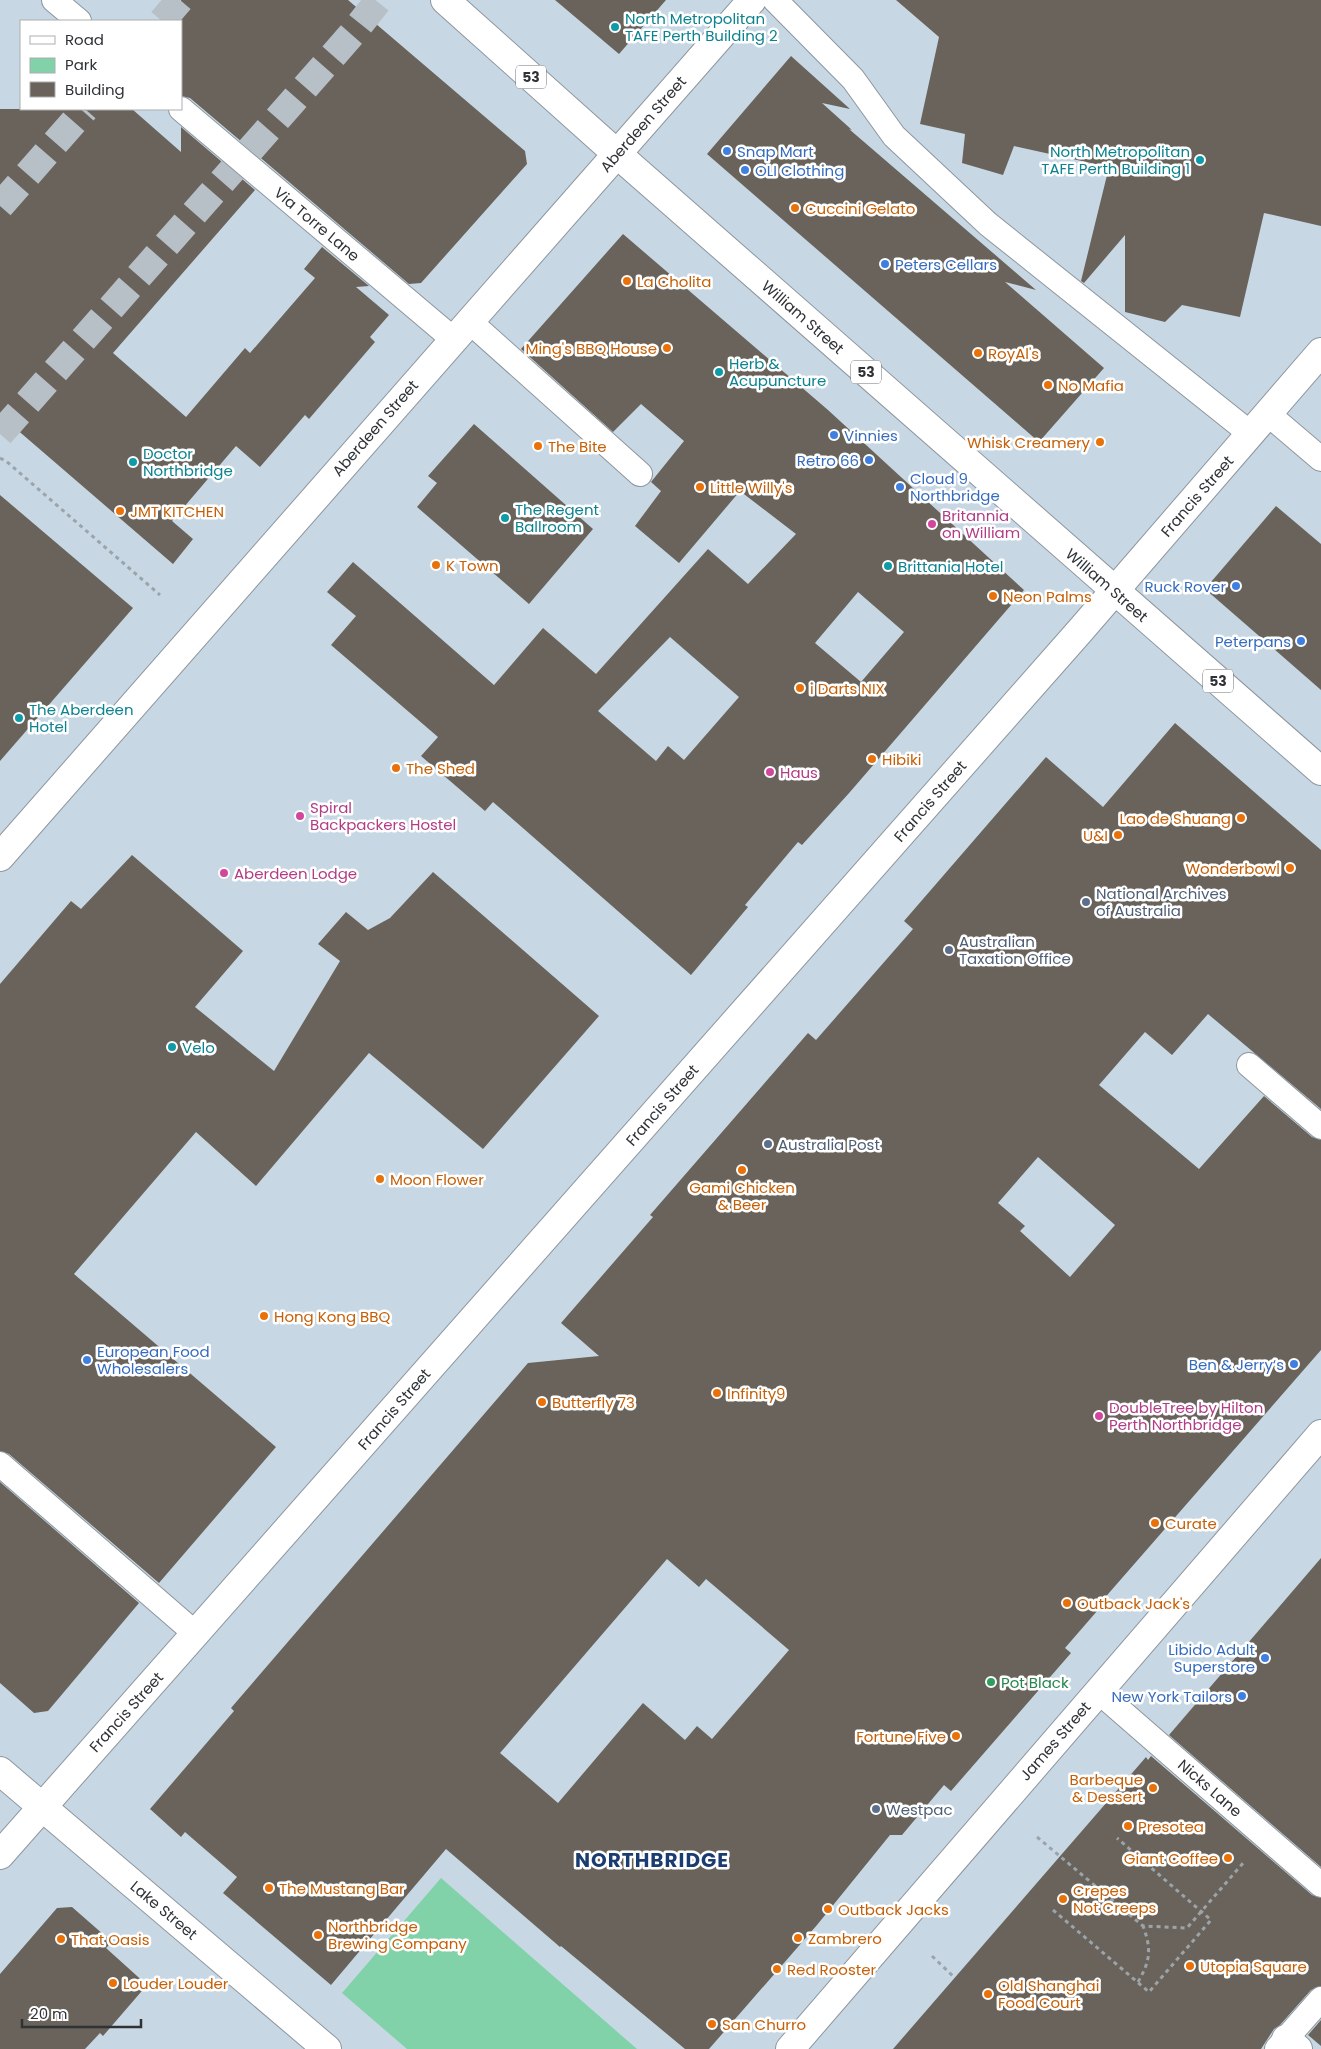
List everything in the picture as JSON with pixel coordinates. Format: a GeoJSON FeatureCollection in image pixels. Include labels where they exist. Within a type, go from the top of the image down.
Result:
{"type":"FeatureCollection","features":[{"type":"Feature","properties":{"kind":"street","name":"William Street"},"geometry":{"type":"LineString","coordinates":[[445,0],[616,153],[1321,771]]}},
{"type":"Feature","properties":{"kind":"street","name":"Aberdeen Street"},"geometry":{"type":"LineString","coordinates":[[0,857],[752,0]]}},
{"type":"Feature","properties":{"kind":"street","name":"Francis Street"},"geometry":{"type":"LineString","coordinates":[[0,1855],[1115,591],[1321,352]]}},
{"type":"Feature","properties":{"kind":"street","name":"James Street"},"geometry":{"type":"LineString","coordinates":[[790,2049],[1321,1434]]}},
{"type":"Feature","properties":{"kind":"street","name":"Lake Street"},"geometry":{"type":"LineString","coordinates":[[0,1771],[327,2049]]}},
{"type":"Feature","properties":{"kind":"lane"},"geometry":{"type":"LineString","coordinates":[[54,0],[78,20]]}},
{"type":"Feature","properties":{"kind":"lane"},"geometry":{"type":"LineString","coordinates":[[775,0],[853,80],[894,136],[988,224],[1251,434]]}},
{"type":"Feature","properties":{"kind":"lane","name":"Via Torre Lane"},"geometry":{"type":"LineString","coordinates":[[182,110],[640,474]]}},
{"type":"Feature","properties":{"kind":"lane"},"geometry":{"type":"LineString","coordinates":[[1268,414],[1321,459]]}},
{"type":"Feature","properties":{"kind":"lane"},"geometry":{"type":"LineString","coordinates":[[1249,1065],[1321,1127]]}},
{"type":"Feature","properties":{"kind":"lane"},"geometry":{"type":"LineString","coordinates":[[0,1464],[196,1634]]}},
{"type":"Feature","properties":{"kind":"lane","name":"Nicks Lane"},"geometry":{"type":"LineString","coordinates":[[1099,1692],[1321,1885]]}},
{"type":"Feature","properties":{"kind":"lane"},"geometry":{"type":"LineString","coordinates":[[1287,2046],[1321,1999]]}},
{"type":"Feature","properties":{"kind":"path"},"geometry":{"type":"LineString","coordinates":[[0,458],[6,461],[160,595]]}},
{"type":"Feature","properties":{"kind":"path"},"geometry":{"type":"LineString","coordinates":[[1142,1926],[1187,1928],[1265,1836]]}},
{"type":"Feature","properties":{"kind":"path"},"geometry":{"type":"LineString","coordinates":[[1038,1837],[1142,1926],[1149,1941],[1148,1965],[1138,1982]]}},
{"type":"Feature","properties":{"kind":"path"},"geometry":{"type":"LineString","coordinates":[[1053,1910],[1149,1992],[1211,1920],[1117,1838]]}},
{"type":"Feature","properties":{"kind":"path"},"geometry":{"type":"LineString","coordinates":[[932,1956],[955,1978]]}},
{"type":"Feature","properties":{"kind":"shaded area"},"geometry":{"type":"Polygon","coordinates":[[[0,0],[1321,0],[1321,2049],[0,2049],[0,0]]]}},
{"type":"Feature","properties":{"kind":"green space"},"geometry":{"type":"Polygon","coordinates":[[[441,1878],[637,2049],[407,2049],[342,1993],[441,1878]]]}},
{"type":"Feature","properties":{"kind":"building"},"geometry":{"type":"Polygon","coordinates":[[[181,0],[348,0],[525,151],[527,164],[421,283],[409,284],[190,98],[182,96],[181,0]]]}},
{"type":"Feature","properties":{"kind":"building","name":"North Metropolitan TAFE Perth Building 2"},"geometry":{"type":"Polygon","coordinates":[[[555,0],[666,0],[619,54],[555,0]]]}},
{"type":"Feature","properties":{"kind":"building","name":"North Metropolitan TAFE Perth Building 1"},"geometry":{"type":"Polygon","coordinates":[[[896,0],[1321,0],[1321,226],[1264,213],[1240,317],[1182,305],[1165,322],[1125,312],[1125,235],[1084,283],[1081,281],[1109,167],[1014,146],[1003,175],[962,163],[965,134],[920,124],[939,37],[896,0]]]}},
{"type":"Feature","properties":{"kind":"building"},"geometry":{"type":"Polygon","coordinates":[[[791,56],[850,109],[822,103],[852,130],[849,129],[1036,290],[1005,282],[1104,368],[1039,442],[707,154],[791,56]]]}},
{"type":"Feature","properties":{"kind":"building"},"geometry":{"type":"Polygon","coordinates":[[[0,109],[133,110],[181,152],[181,127],[255,190],[113,353],[186,417],[245,348],[250,353],[315,278],[304,269],[322,247],[369,286],[356,287],[389,315],[370,337],[375,342],[309,419],[305,415],[260,467],[236,446],[172,521],[193,539],[173,564],[0,415],[0,109]]]}},
{"type":"Feature","properties":{"kind":"building"},"geometry":{"type":"Polygon","coordinates":[[[623,234],[828,410],[1024,590],[850,792],[802,845],[798,842],[745,905],[748,907],[691,975],[493,802],[485,811],[421,756],[438,737],[331,645],[356,616],[327,592],[353,562],[494,685],[543,628],[596,674],[708,549],[748,584],[796,534],[740,491],[679,563],[635,526],[661,491],[651,482],[684,441],[641,404],[613,432],[521,349],[623,234]],[[858,592],[815,643],[861,682],[904,632],[858,592]],[[670,637],[598,711],[656,761],[668,746],[684,760],[739,697],[670,637]]]}},
{"type":"Feature","properties":{"kind":"building","name":"The Regent Ballroom"},"geometry":{"type":"Polygon","coordinates":[[[474,424],[593,529],[529,604],[417,507],[437,483],[428,476],[474,424]]]}},
{"type":"Feature","properties":{"kind":"building"},"geometry":{"type":"Polygon","coordinates":[[[0,495],[133,608],[0,761],[0,495]]]}},
{"type":"Feature","properties":{"kind":"building"},"geometry":{"type":"Polygon","coordinates":[[[1276,506],[1321,544],[1321,690],[1205,589],[1276,506]]]}},
{"type":"Feature","properties":{"kind":"building"},"geometry":{"type":"Polygon","coordinates":[[[1175,723],[1321,850],[1321,1109],[1208,1014],[1172,1055],[1145,1032],[1099,1085],[1199,1169],[1264,1096],[1312,1137],[1321,1140],[1321,1350],[1102,1601],[1104,1603],[1065,1648],[1071,1653],[951,1791],[944,1785],[902,1835],[890,1835],[817,1925],[709,2049],[685,2049],[560,1947],[446,1849],[331,1985],[223,1893],[237,1877],[185,1832],[181,1837],[150,1809],[234,1711],[231,1708],[528,1363],[599,1356],[561,1323],[653,1217],[650,1215],[808,1033],[816,1040],[913,929],[904,921],[1046,757],[1103,807],[1175,723]],[[1038,1157],[998,1203],[1025,1226],[1020,1231],[1070,1277],[1115,1225],[1038,1157]],[[667,1559],[500,1753],[558,1803],[643,1703],[685,1740],[697,1726],[712,1739],[789,1650],[706,1579],[699,1587],[667,1559]]]}},
{"type":"Feature","properties":{"kind":"building"},"geometry":{"type":"Polygon","coordinates":[[[132,855],[243,951],[195,1007],[274,1071],[340,961],[318,944],[346,912],[368,930],[390,918],[433,872],[599,1016],[483,1149],[369,1053],[256,1186],[196,1132],[74,1274],[276,1447],[159,1583],[9,1454],[0,1451],[0,984],[71,901],[81,909],[132,855]]]}},
{"type":"Feature","properties":{"kind":"building"},"geometry":{"type":"Polygon","coordinates":[[[0,1482],[139,1603],[48,1711],[34,1713],[0,1683],[0,1482]]]}},
{"type":"Feature","properties":{"kind":"building"},"geometry":{"type":"Polygon","coordinates":[[[1321,1558],[1321,1867],[1169,1735],[1321,1558]]]}},
{"type":"Feature","properties":{"kind":"building"},"geometry":{"type":"Polygon","coordinates":[[[1151,1756],[1312,1895],[1321,1898],[1321,1986],[1311,1990],[1280,2025],[1274,2029],[1261,2049],[893,2049],[1146,1757],[1148,1760],[1151,1756]]]}},
{"type":"Feature","properties":{"kind":"building"},"geometry":{"type":"Polygon","coordinates":[[[72,1907],[112,1942],[106,1948],[147,1985],[103,2036],[100,2033],[85,2049],[0,2049],[0,1974],[57,1908],[72,1907]]]}},
{"type":"Feature","properties":{"kind":"building"},"geometry":{"type":"Polygon","coordinates":[[[1321,2020],[1321,2046],[1308,2035],[1321,2020]]]}},
{"type":"Feature","properties":{"kind":"tunnel"},"geometry":{"type":"LineString","coordinates":[[163,20],[180,0]]}},
{"type":"Feature","properties":{"kind":"tunnel"},"geometry":{"type":"LineString","coordinates":[[0,434],[352,34],[379,0]]}},
{"type":"Feature","properties":{"kind":"tunnel"},"geometry":{"type":"LineString","coordinates":[[0,206],[84,110]]}},
{"type":"Feature","properties":{"kind":"place","name":"North Metropolitan TAFE Perth Building 2"},"geometry":{"type":"Point","coordinates":[615,27]}},
{"type":"Feature","properties":{"kind":"place","name":"Snap Mart"},"geometry":{"type":"Point","coordinates":[727,151]}},
{"type":"Feature","properties":{"kind":"place","name":"North Metropolitan TAFE Perth Building 1"},"geometry":{"type":"Point","coordinates":[1200,160]}},
{"type":"Feature","properties":{"kind":"place","name":"OLI Clothing"},"geometry":{"type":"Point","coordinates":[745,170]}},
{"type":"Feature","properties":{"kind":"place","name":"Cuccini Gelato"},"geometry":{"type":"Point","coordinates":[795,208]}},
{"type":"Feature","properties":{"kind":"place","name":"Peters Cellars"},"geometry":{"type":"Point","coordinates":[885,264]}},
{"type":"Feature","properties":{"kind":"place","name":"La Cholita"},"geometry":{"type":"Point","coordinates":[627,281]}},
{"type":"Feature","properties":{"kind":"place","name":"Ming's BBQ House"},"geometry":{"type":"Point","coordinates":[667,348]}},
{"type":"Feature","properties":{"kind":"place","name":"RoyAl's"},"geometry":{"type":"Point","coordinates":[978,353]}},
{"type":"Feature","properties":{"kind":"place","name":"Herb & Acupuncture"},"geometry":{"type":"Point","coordinates":[719,372]}},
{"type":"Feature","properties":{"kind":"place","name":"No Mafia"},"geometry":{"type":"Point","coordinates":[1048,385]}},
{"type":"Feature","properties":{"kind":"place","name":"Vinnies"},"geometry":{"type":"Point","coordinates":[834,435]}},
{"type":"Feature","properties":{"kind":"place","name":"Whisk Creamery"},"geometry":{"type":"Point","coordinates":[1100,442]}},
{"type":"Feature","properties":{"kind":"place","name":"The Bite"},"geometry":{"type":"Point","coordinates":[538,446]}},
{"type":"Feature","properties":{"kind":"place","name":"Retro 66"},"geometry":{"type":"Point","coordinates":[869,460]}},
{"type":"Feature","properties":{"kind":"place","name":"Doctor Northbridge"},"geometry":{"type":"Point","coordinates":[133,462]}},
{"type":"Feature","properties":{"kind":"place","name":"Little Willy's"},"geometry":{"type":"Point","coordinates":[700,487]}},
{"type":"Feature","properties":{"kind":"place","name":"Cloud 9 Northbridge"},"geometry":{"type":"Point","coordinates":[900,487]}},
{"type":"Feature","properties":{"kind":"place","name":"JMT KITCHEN"},"geometry":{"type":"Point","coordinates":[120,511]}},
{"type":"Feature","properties":{"kind":"place","name":"The Regent Ballroom"},"geometry":{"type":"Point","coordinates":[505,518]}},
{"type":"Feature","properties":{"kind":"place","name":"Britannia on William"},"geometry":{"type":"Point","coordinates":[932,524]}},
{"type":"Feature","properties":{"kind":"place","name":"K Town"},"geometry":{"type":"Point","coordinates":[436,565]}},
{"type":"Feature","properties":{"kind":"place","name":"Brittania Hotel"},"geometry":{"type":"Point","coordinates":[888,566]}},
{"type":"Feature","properties":{"kind":"place","name":"Ruck Rover"},"geometry":{"type":"Point","coordinates":[1236,586]}},
{"type":"Feature","properties":{"kind":"place","name":"Neon Palms"},"geometry":{"type":"Point","coordinates":[993,596]}},
{"type":"Feature","properties":{"kind":"place","name":"Peterpans"},"geometry":{"type":"Point","coordinates":[1301,641]}},
{"type":"Feature","properties":{"kind":"place","name":"i Darts NIX"},"geometry":{"type":"Point","coordinates":[800,688]}},
{"type":"Feature","properties":{"kind":"place","name":"The Aberdeen Hotel"},"geometry":{"type":"Point","coordinates":[19,718]}},
{"type":"Feature","properties":{"kind":"place","name":"Hibiki"},"geometry":{"type":"Point","coordinates":[872,759]}},
{"type":"Feature","properties":{"kind":"place","name":"The Shed"},"geometry":{"type":"Point","coordinates":[396,768]}},
{"type":"Feature","properties":{"kind":"place","name":"Haus"},"geometry":{"type":"Point","coordinates":[770,772]}},
{"type":"Feature","properties":{"kind":"place","name":"Spiral Backpackers Hostel"},"geometry":{"type":"Point","coordinates":[300,816]}},
{"type":"Feature","properties":{"kind":"place","name":"Lao de Shuang"},"geometry":{"type":"Point","coordinates":[1241,818]}},
{"type":"Feature","properties":{"kind":"place","name":"U&I"},"geometry":{"type":"Point","coordinates":[1118,835]}},
{"type":"Feature","properties":{"kind":"place","name":"Wonderbowl"},"geometry":{"type":"Point","coordinates":[1290,868]}},
{"type":"Feature","properties":{"kind":"place","name":"Aberdeen Lodge"},"geometry":{"type":"Point","coordinates":[224,873]}},
{"type":"Feature","properties":{"kind":"place","name":"National Archives of Australia"},"geometry":{"type":"Point","coordinates":[1086,902]}},
{"type":"Feature","properties":{"kind":"place","name":"Australian Taxation Office"},"geometry":{"type":"Point","coordinates":[949,950]}},
{"type":"Feature","properties":{"kind":"place","name":"Velo"},"geometry":{"type":"Point","coordinates":[172,1047]}},
{"type":"Feature","properties":{"kind":"place","name":"Australia Post"},"geometry":{"type":"Point","coordinates":[768,1144]}},
{"type":"Feature","properties":{"kind":"place","name":"Gami Chicken & Beer"},"geometry":{"type":"Point","coordinates":[742,1170]}},
{"type":"Feature","properties":{"kind":"place","name":"Moon Flower"},"geometry":{"type":"Point","coordinates":[380,1179]}},
{"type":"Feature","properties":{"kind":"place","name":"Hong Kong BBQ"},"geometry":{"type":"Point","coordinates":[264,1316]}},
{"type":"Feature","properties":{"kind":"place","name":"European Food Wholesalers"},"geometry":{"type":"Point","coordinates":[87,1360]}},
{"type":"Feature","properties":{"kind":"place","name":"Ben & Jerry‘s"},"geometry":{"type":"Point","coordinates":[1294,1364]}},
{"type":"Feature","properties":{"kind":"place","name":"Infinity9"},"geometry":{"type":"Point","coordinates":[717,1393]}},
{"type":"Feature","properties":{"kind":"place","name":"Butterfly 73"},"geometry":{"type":"Point","coordinates":[542,1402]}},
{"type":"Feature","properties":{"kind":"place","name":"DoubleTree by Hilton Perth Northbridge"},"geometry":{"type":"Point","coordinates":[1099,1416]}},
{"type":"Feature","properties":{"kind":"place","name":"Curate"},"geometry":{"type":"Point","coordinates":[1155,1523]}},
{"type":"Feature","properties":{"kind":"place","name":"Outback Jack's"},"geometry":{"type":"Point","coordinates":[1067,1603]}},
{"type":"Feature","properties":{"kind":"place","name":"Libido Adult Superstore"},"geometry":{"type":"Point","coordinates":[1265,1658]}},
{"type":"Feature","properties":{"kind":"place","name":"Pot Black"},"geometry":{"type":"Point","coordinates":[991,1682]}},
{"type":"Feature","properties":{"kind":"place","name":"New York Tailors"},"geometry":{"type":"Point","coordinates":[1242,1696]}},
{"type":"Feature","properties":{"kind":"place","name":"Fortune Five"},"geometry":{"type":"Point","coordinates":[956,1736]}},
{"type":"Feature","properties":{"kind":"place","name":"Barbeque & Dessert"},"geometry":{"type":"Point","coordinates":[1153,1788]}},
{"type":"Feature","properties":{"kind":"place","name":"Westpac"},"geometry":{"type":"Point","coordinates":[876,1809]}},
{"type":"Feature","properties":{"kind":"place","name":"Presotea"},"geometry":{"type":"Point","coordinates":[1128,1826]}},
{"type":"Feature","properties":{"kind":"place","name":"Giant Coffee"},"geometry":{"type":"Point","coordinates":[1228,1858]}},
{"type":"Feature","properties":{"kind":"place","name":"The Mustang Bar"},"geometry":{"type":"Point","coordinates":[269,1888]}},
{"type":"Feature","properties":{"kind":"place","name":"Crepes Not Creeps"},"geometry":{"type":"Point","coordinates":[1063,1899]}},
{"type":"Feature","properties":{"kind":"place","name":"Outback Jacks"},"geometry":{"type":"Point","coordinates":[828,1909]}},
{"type":"Feature","properties":{"kind":"place","name":"Northbridge Brewing Company"},"geometry":{"type":"Point","coordinates":[318,1935]}},
{"type":"Feature","properties":{"kind":"place","name":"Zambrero"},"geometry":{"type":"Point","coordinates":[798,1938]}},
{"type":"Feature","properties":{"kind":"place","name":"That Oasis"},"geometry":{"type":"Point","coordinates":[61,1939]}},
{"type":"Feature","properties":{"kind":"place","name":"Utopia Square"},"geometry":{"type":"Point","coordinates":[1190,1966]}},
{"type":"Feature","properties":{"kind":"place","name":"Red Rooster"},"geometry":{"type":"Point","coordinates":[777,1969]}},
{"type":"Feature","properties":{"kind":"place","name":"Louder Louder"},"geometry":{"type":"Point","coordinates":[113,1983]}},
{"type":"Feature","properties":{"kind":"place","name":"Old Shanghai Food Court"},"geometry":{"type":"Point","coordinates":[988,1994]}},
{"type":"Feature","properties":{"kind":"place","name":"San Churro"},"geometry":{"type":"Point","coordinates":[712,2024]}},
{"type":"Feature","properties":{"kind":"district","name":"NORTHBRIDGE"},"geometry":{"type":"Point","coordinates":[652,1860]}}]}
